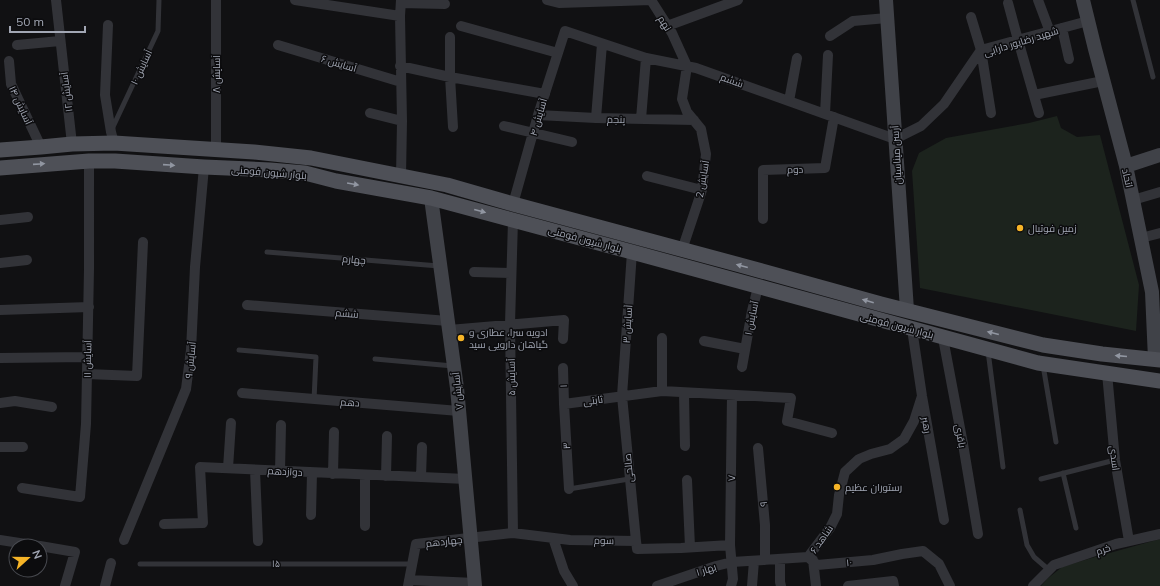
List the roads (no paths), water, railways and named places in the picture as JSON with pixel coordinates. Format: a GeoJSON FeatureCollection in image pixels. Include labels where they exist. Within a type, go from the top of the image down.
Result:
{"type":"FeatureCollection","features":[{"type":"Feature","properties":{"kind":"main road","name":"بلوار شیون فومنی"},"geometry":{"type":"LineString","coordinates":[[0,150],[72,144],[112,137],[311,158],[447,185],[881,304],[1043,345],[1102,354],[1157,360]]}},
{"type":"Feature","properties":{"kind":"main road","name":"بلوار شیون فومنی"},"geometry":{"type":"LineString","coordinates":[[0,168],[89,161],[305,173],[336,181],[431,198],[1043,364],[1160,381]]}},
{"type":"Feature","properties":{"kind":"main road"},"geometry":{"type":"LineString","coordinates":[[336,181],[340,164]]}},
{"type":"Feature","properties":{"kind":"street","name":"آسایش ۱۲"},"geometry":{"type":"LineString","coordinates":[[56,0],[72,144]]}},
{"type":"Feature","properties":{"kind":"street","name":"آسایش ۸"},"geometry":{"type":"LineString","coordinates":[[216,0],[216,149]]}},
{"type":"Feature","properties":{"kind":"street"},"geometry":{"type":"LineString","coordinates":[[295,0],[400,16]]}},
{"type":"Feature","properties":{"kind":"street"},"geometry":{"type":"LineString","coordinates":[[547,0],[559,1]]}},
{"type":"Feature","properties":{"kind":"street","name":"نهم"},"geometry":{"type":"LineString","coordinates":[[559,1],[651,0],[667,26],[687,66]]}},
{"type":"Feature","properties":{"kind":"street"},"geometry":{"type":"LineString","coordinates":[[667,26],[738,0]]}},
{"type":"Feature","properties":{"kind":"street","name":"آرسن میناسیان"},"geometry":{"type":"LineString","coordinates":[[886,0],[907,310]]}},
{"type":"Feature","properties":{"kind":"street"},"geometry":{"type":"LineString","coordinates":[[1038,0],[1050,32]]}},
{"type":"Feature","properties":{"kind":"street","name":"اتحاد"},"geometry":{"type":"LineString","coordinates":[[1083,0],[1126,166],[1141,238],[1152,292],[1157,360]]}},
{"type":"Feature","properties":{"kind":"street"},"geometry":{"type":"LineString","coordinates":[[401,176],[401,1],[445,4]]}},
{"type":"Feature","properties":{"kind":"street"},"geometry":{"type":"LineString","coordinates":[[1008,3],[1039,113]]}},
{"type":"Feature","properties":{"kind":"street"},"geometry":{"type":"LineString","coordinates":[[971,17],[981,50],[991,113]]}},
{"type":"Feature","properties":{"kind":"street"},"geometry":{"type":"LineString","coordinates":[[830,36],[853,21],[887,18]]}},
{"type":"Feature","properties":{"kind":"street","name":"شهید رضاپور دارابی"},"geometry":{"type":"LineString","coordinates":[[895,140],[922,126],[944,104],[981,50],[1088,21]]}},
{"type":"Feature","properties":{"kind":"street"},"geometry":{"type":"LineString","coordinates":[[108,25],[105,95],[112,137]]}},
{"type":"Feature","properties":{"kind":"street"},"geometry":{"type":"LineString","coordinates":[[462,26],[558,53]]}},
{"type":"Feature","properties":{"kind":"street"},"geometry":{"type":"LineString","coordinates":[[1062,28],[1069,59]]}},
{"type":"Feature","properties":{"kind":"street","name":"ششم"},"geometry":{"type":"LineString","coordinates":[[565,31],[646,58],[696,68],[895,140]]}},
{"type":"Feature","properties":{"kind":"street","name":"آسایش ۴"},"geometry":{"type":"LineString","coordinates":[[513,204],[538,114],[565,31]]}},
{"type":"Feature","properties":{"kind":"street"},"geometry":{"type":"LineString","coordinates":[[450,37],[450,77],[453,127]]}},
{"type":"Feature","properties":{"kind":"street"},"geometry":{"type":"LineString","coordinates":[[17,45],[60,40]]}},
{"type":"Feature","properties":{"kind":"street","name":"آسایش ۶"},"geometry":{"type":"LineString","coordinates":[[278,44],[401,82]]}},
{"type":"Feature","properties":{"kind":"street"},"geometry":{"type":"LineString","coordinates":[[596,118],[602,44]]}},
{"type":"Feature","properties":{"kind":"street"},"geometry":{"type":"LineString","coordinates":[[828,55],[830,116]]}},
{"type":"Feature","properties":{"kind":"street"},"geometry":{"type":"LineString","coordinates":[[641,119],[646,58]]}},
{"type":"Feature","properties":{"kind":"street"},"geometry":{"type":"LineString","coordinates":[[789,101],[796,58]]}},
{"type":"Feature","properties":{"kind":"street","name":"آسایش ۱۴"},"geometry":{"type":"LineString","coordinates":[[9,61],[11,84],[41,147]]}},
{"type":"Feature","properties":{"kind":"street"},"geometry":{"type":"LineString","coordinates":[[400,66],[450,77],[545,94]]}},
{"type":"Feature","properties":{"kind":"street","name":"آسایش 2"},"geometry":{"type":"LineString","coordinates":[[682,250],[702,190],[706,154],[701,129],[687,112],[682,98],[687,66]]}},
{"type":"Feature","properties":{"kind":"street"},"geometry":{"type":"LineString","coordinates":[[1034,95],[1103,81]]}},
{"type":"Feature","properties":{"kind":"street"},"geometry":{"type":"LineString","coordinates":[[370,114],[402,121]]}},
{"type":"Feature","properties":{"kind":"street","name":"پنجم"},"geometry":{"type":"LineString","coordinates":[[538,114],[596,118],[694,120]]}},
{"type":"Feature","properties":{"kind":"street","name":"دوم"},"geometry":{"type":"LineString","coordinates":[[763,219],[763,170],[825,168],[830,116]]}},
{"type":"Feature","properties":{"kind":"street"},"geometry":{"type":"LineString","coordinates":[[504,126],[572,142]]}},
{"type":"Feature","properties":{"kind":"street"},"geometry":{"type":"LineString","coordinates":[[1126,166],[1160,155]]}},
{"type":"Feature","properties":{"kind":"street","name":"آسایش ۱۱"},"geometry":{"type":"LineString","coordinates":[[22,488],[80,497],[86,424],[88,356],[89,161]]}},
{"type":"Feature","properties":{"kind":"street","name":"آسایش ۹"},"geometry":{"type":"LineString","coordinates":[[124,540],[186,389],[191,350],[195,267],[204,168]]}},
{"type":"Feature","properties":{"kind":"street"},"geometry":{"type":"LineString","coordinates":[[647,176],[702,190]]}},
{"type":"Feature","properties":{"kind":"street"},"geometry":{"type":"LineString","coordinates":[[1133,200],[1160,192]]}},
{"type":"Feature","properties":{"kind":"street","name":"آسایش ۷"},"geometry":{"type":"LineString","coordinates":[[431,198],[454,366],[472,538],[475,584]]}},
{"type":"Feature","properties":{"kind":"street"},"geometry":{"type":"LineString","coordinates":[[0,220],[28,217]]}},
{"type":"Feature","properties":{"kind":"street","name":"آسایش ۵"},"geometry":{"type":"LineString","coordinates":[[513,220],[510,324],[513,533]]}},
{"type":"Feature","properties":{"kind":"street"},"geometry":{"type":"LineString","coordinates":[[1141,238],[1160,233]]}},
{"type":"Feature","properties":{"kind":"street"},"geometry":{"type":"LineString","coordinates":[[87,374],[137,376],[143,242]]}},
{"type":"Feature","properties":{"kind":"street","name":"آسایش ۳"},"geometry":{"type":"LineString","coordinates":[[622,396],[632,252]]}},
{"type":"Feature","properties":{"kind":"street"},"geometry":{"type":"LineString","coordinates":[[0,263],[27,260]]}},
{"type":"Feature","properties":{"kind":"street"},"geometry":{"type":"LineString","coordinates":[[474,272],[511,273]]}},
{"type":"Feature","properties":{"kind":"street","name":"آسایش ۱"},"geometry":{"type":"LineString","coordinates":[[742,367],[758,287]]}},
{"type":"Feature","properties":{"kind":"street","name":"ششم"},"geometry":{"type":"LineString","coordinates":[[247,305],[448,326],[510,324],[564,320],[563,339]]}},
{"type":"Feature","properties":{"kind":"street"},"geometry":{"type":"LineString","coordinates":[[0,310],[89,307]]}},
{"type":"Feature","properties":{"kind":"street","name":"رهبر"},"geometry":{"type":"LineString","coordinates":[[912,329],[922,396],[944,520]]}},
{"type":"Feature","properties":{"kind":"street"},"geometry":{"type":"LineString","coordinates":[[662,338],[662,391]]}},
{"type":"Feature","properties":{"kind":"street","name":"باقری"},"geometry":{"type":"LineString","coordinates":[[943,338],[978,534]]}},
{"type":"Feature","properties":{"kind":"street","name":"آسایش ۱"},"geometry":{"type":"LineString","coordinates":[[704,341],[745,349]]}},
{"type":"Feature","properties":{"kind":"street"},"geometry":{"type":"LineString","coordinates":[[0,358],[88,356]]}},
{"type":"Feature","properties":{"kind":"street","name":"۱"},"geometry":{"type":"LineString","coordinates":[[563,368],[564,404]]}},
{"type":"Feature","properties":{"kind":"street","name":"اسدی"},"geometry":{"type":"LineString","coordinates":[[1107,374],[1115,460],[1129,541]]}},
{"type":"Feature","properties":{"kind":"street"},"geometry":{"type":"LineString","coordinates":[[622,396],[662,391],[790,398],[787,421],[832,433]]}},
{"type":"Feature","properties":{"kind":"street"},"geometry":{"type":"LineString","coordinates":[[684,393],[685,446]]}},
{"type":"Feature","properties":{"kind":"street","name":"دهم"},"geometry":{"type":"LineString","coordinates":[[242,394],[459,411]]}},
{"type":"Feature","properties":{"kind":"street","name":"۷"},"geometry":{"type":"LineString","coordinates":[[731,586],[733,579],[730,545],[732,395]]}},
{"type":"Feature","properties":{"kind":"street","name":"ثابتی"},"geometry":{"type":"LineString","coordinates":[[564,404],[622,396]]}},
{"type":"Feature","properties":{"kind":"street","name":"صالحی"},"geometry":{"type":"LineString","coordinates":[[622,396],[636,541]]}},
{"type":"Feature","properties":{"kind":"street","name":"شاهد ۶"},"geometry":{"type":"LineString","coordinates":[[810,559],[830,528],[837,514],[839,495],[845,472],[859,459],[890,448],[904,439],[914,421],[922,396]]}},
{"type":"Feature","properties":{"kind":"street"},"geometry":{"type":"LineString","coordinates":[[0,403],[15,401],[52,407]]}},
{"type":"Feature","properties":{"kind":"street","name":"۳"},"geometry":{"type":"LineString","coordinates":[[564,404],[569,489]]}},
{"type":"Feature","properties":{"kind":"street"},"geometry":{"type":"LineString","coordinates":[[228,468],[231,423]]}},
{"type":"Feature","properties":{"kind":"street"},"geometry":{"type":"LineString","coordinates":[[280,471],[281,425]]}},
{"type":"Feature","properties":{"kind":"street"},"geometry":{"type":"LineString","coordinates":[[333,474],[334,432]]}},
{"type":"Feature","properties":{"kind":"street"},"geometry":{"type":"LineString","coordinates":[[386,436],[386,476]]}},
{"type":"Feature","properties":{"kind":"street"},"geometry":{"type":"LineString","coordinates":[[0,447],[23,447]]}},
{"type":"Feature","properties":{"kind":"street"},"geometry":{"type":"LineString","coordinates":[[421,477],[422,447]]}},
{"type":"Feature","properties":{"kind":"street","name":"۹"},"geometry":{"type":"LineString","coordinates":[[758,448],[765,525],[765,560]]}},
{"type":"Feature","properties":{"kind":"street","name":"دوازدهم"},"geometry":{"type":"LineString","coordinates":[[164,524],[203,523],[200,467],[333,474],[466,478]]}},
{"type":"Feature","properties":{"kind":"street"},"geometry":{"type":"LineString","coordinates":[[255,470],[258,541]]}},
{"type":"Feature","properties":{"kind":"street"},"geometry":{"type":"LineString","coordinates":[[312,473],[312,514]]}},
{"type":"Feature","properties":{"kind":"street"},"geometry":{"type":"LineString","coordinates":[[365,475],[366,526]]}},
{"type":"Feature","properties":{"kind":"street"},"geometry":{"type":"LineString","coordinates":[[688,480],[690,547]]}},
{"type":"Feature","properties":{"kind":"street","name":"سوم"},"geometry":{"type":"LineString","coordinates":[[472,538],[513,533],[570,540],[636,541],[637,549],[730,545]]}},
{"type":"Feature","properties":{"kind":"street","name":"خرم"},"geometry":{"type":"LineString","coordinates":[[1033,586],[1054,565],[1116,544],[1160,534]]}},
{"type":"Feature","properties":{"kind":"street","name":"چهاردهم"},"geometry":{"type":"LineString","coordinates":[[412,564],[416,544],[472,538]]}},
{"type":"Feature","properties":{"kind":"street"},"geometry":{"type":"LineString","coordinates":[[553,538],[564,571],[573,586]]}},
{"type":"Feature","properties":{"kind":"street"},"geometry":{"type":"LineString","coordinates":[[48,548],[75,552],[65,586]]}},
{"type":"Feature","properties":{"kind":"street","name":"۱۰"},"geometry":{"type":"LineString","coordinates":[[732,562],[810,559],[818,565],[873,560],[923,551],[939,564],[950,586]]}},
{"type":"Feature","properties":{"kind":"street"},"geometry":{"type":"LineString","coordinates":[[780,559],[781,586]]}},
{"type":"Feature","properties":{"kind":"street"},"geometry":{"type":"LineString","coordinates":[[810,559],[816,586]]}},
{"type":"Feature","properties":{"kind":"street"},"geometry":{"type":"LineString","coordinates":[[752,586],[754,561]]}},
{"type":"Feature","properties":{"kind":"street"},"geometry":{"type":"LineString","coordinates":[[105,586],[111,562]]}},
{"type":"Feature","properties":{"kind":"street","name":"بهار ۱"},"geometry":{"type":"LineString","coordinates":[[657,586],[732,562]]}},
{"type":"Feature","properties":{"kind":"street"},"geometry":{"type":"LineString","coordinates":[[412,564],[409,583],[475,584]]}},
{"type":"Feature","properties":{"kind":"street"},"geometry":{"type":"LineString","coordinates":[[848,586],[893,584]]}},
{"type":"Feature","properties":{"kind":"lane","name":"آسایش ‍۱۰"},"geometry":{"type":"LineString","coordinates":[[112,137],[158,31],[159,0]]}},
{"type":"Feature","properties":{"kind":"lane"},"geometry":{"type":"LineString","coordinates":[[1133,0],[1153,77]]}},
{"type":"Feature","properties":{"kind":"lane","name":"چهارم"},"geometry":{"type":"LineString","coordinates":[[267,252],[440,266]]}},
{"type":"Feature","properties":{"kind":"lane"},"geometry":{"type":"LineString","coordinates":[[239,350],[316,357],[314,400]]}},
{"type":"Feature","properties":{"kind":"lane"},"geometry":{"type":"LineString","coordinates":[[988,350],[1003,466]]}},
{"type":"Feature","properties":{"kind":"lane"},"geometry":{"type":"LineString","coordinates":[[375,359],[454,366]]}},
{"type":"Feature","properties":{"kind":"lane"},"geometry":{"type":"LineString","coordinates":[[1043,364],[1056,442]]}},
{"type":"Feature","properties":{"kind":"lane"},"geometry":{"type":"LineString","coordinates":[[1041,479],[1115,460]]}},
{"type":"Feature","properties":{"kind":"lane"},"geometry":{"type":"LineString","coordinates":[[1063,473],[1076,528]]}},
{"type":"Feature","properties":{"kind":"lane"},"geometry":{"type":"LineString","coordinates":[[569,489],[629,480]]}},
{"type":"Feature","properties":{"kind":"lane"},"geometry":{"type":"LineString","coordinates":[[1020,510],[1027,545],[1034,557],[1049,570]]}},
{"type":"Feature","properties":{"kind":"lane","name":"۱۵"},"geometry":{"type":"LineString","coordinates":[[140,564],[412,564]]}},
{"type":"Feature","properties":{"kind":"place","name":"زمین فوتبال"},"geometry":{"type":"Point","coordinates":[1020,228]}},
{"type":"Feature","properties":{"kind":"place","name":"ادویه سرا، عطاری و گیاهان دارویی سید"},"geometry":{"type":"Point","coordinates":[461,338]}},
{"type":"Feature","properties":{"kind":"place","name":"رستوران عظیم"},"geometry":{"type":"Point","coordinates":[837,487]}}]}
